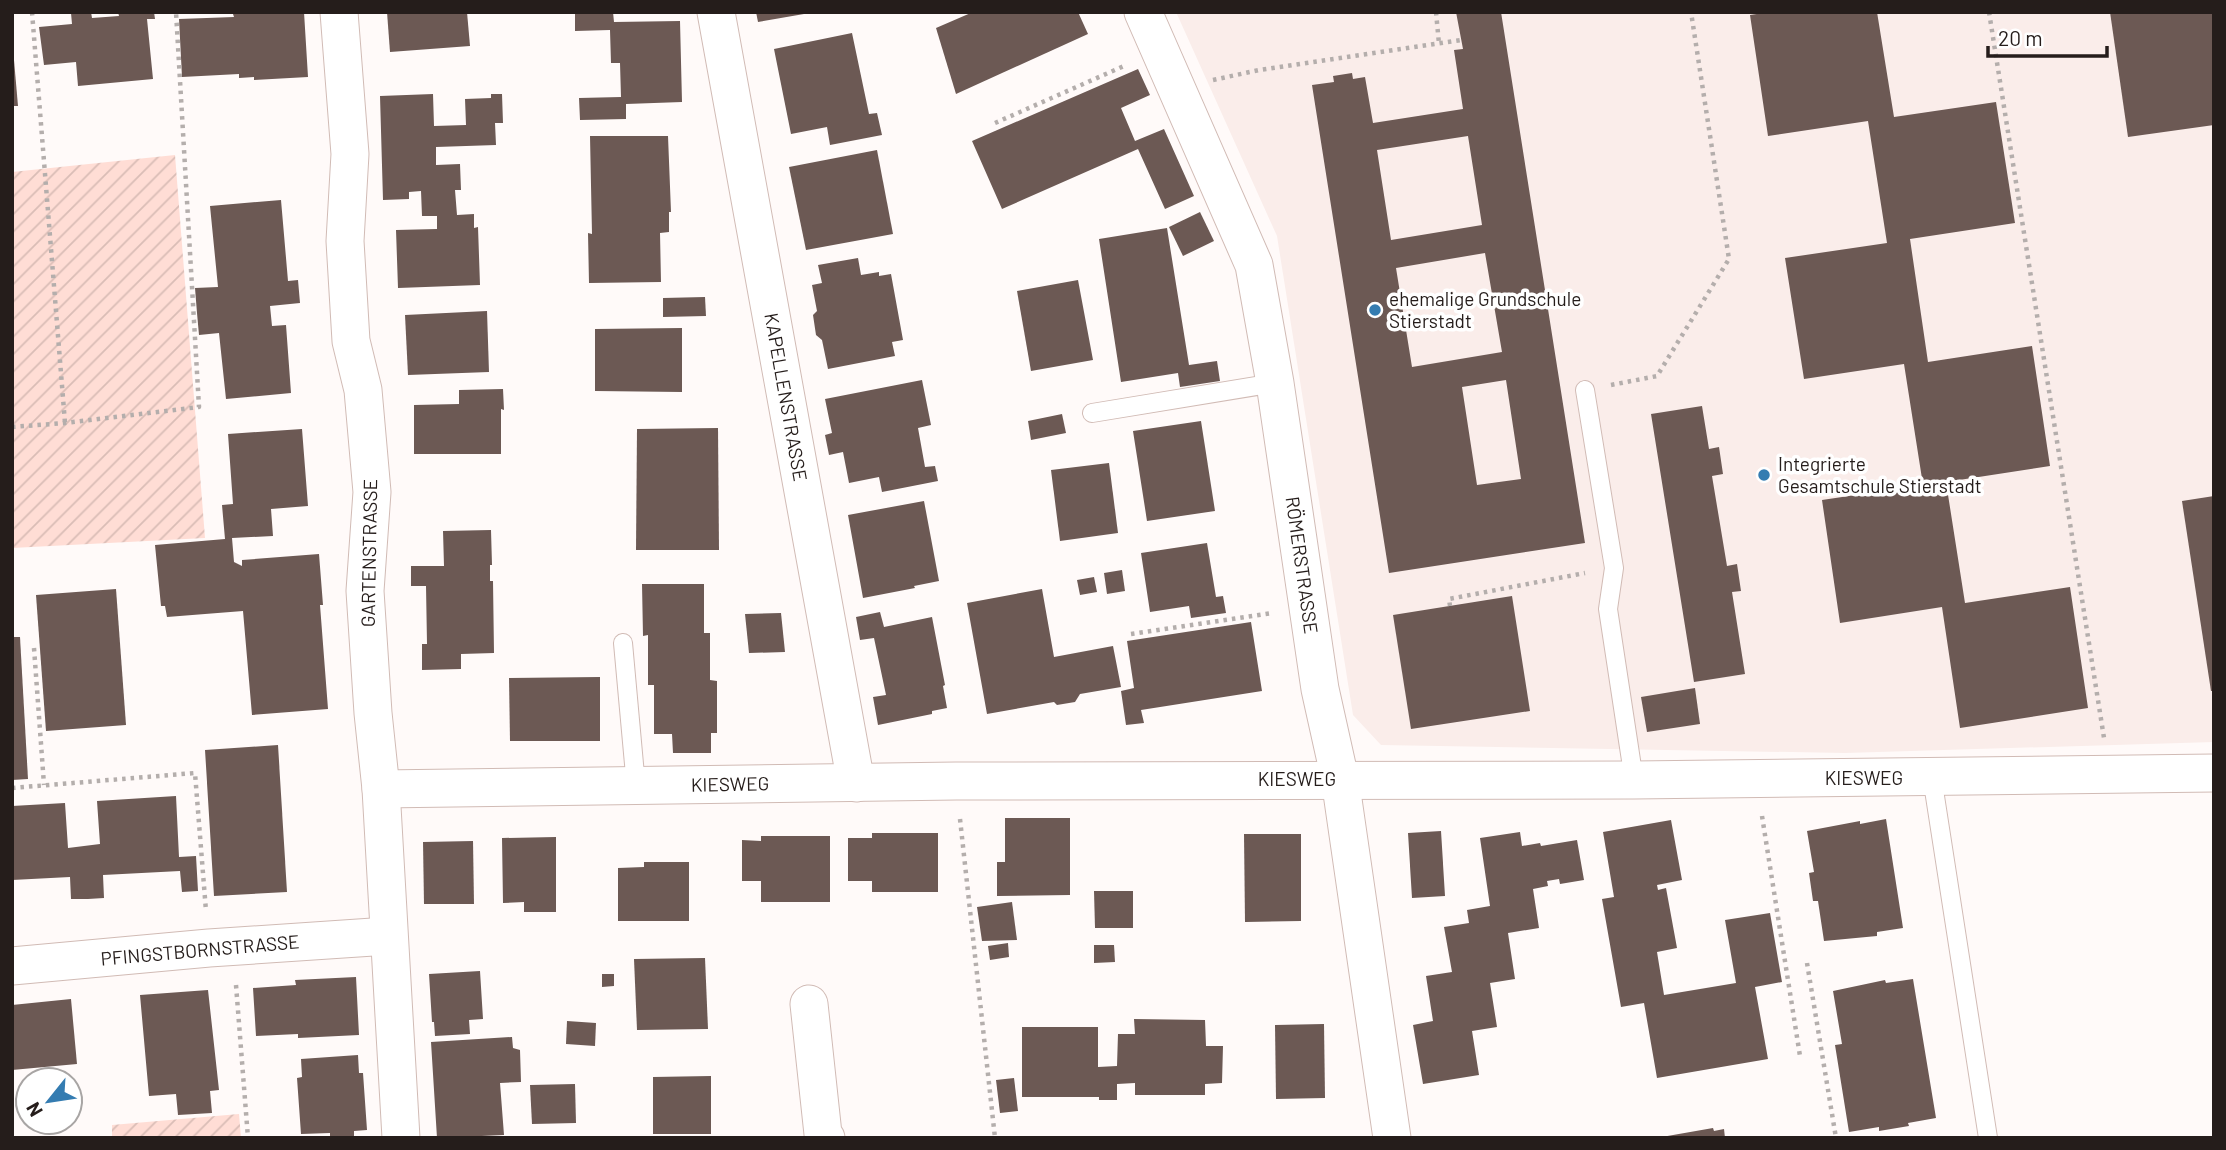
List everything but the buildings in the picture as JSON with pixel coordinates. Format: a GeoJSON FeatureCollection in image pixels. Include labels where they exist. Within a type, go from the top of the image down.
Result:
{"type":"FeatureCollection","features":[{"type":"Feature","properties":{"kind":"street","name":"GARTENSTRASSE"},"geometry":{"type":"LineString","coordinates":[[340,12],[350,154],[345,241],[350,328],[363,390],[372,492],[365,591],[381,789],[401,1138]]}},
{"type":"Feature","properties":{"kind":"street","name":"KAPELLENSTRASSE"},"geometry":{"type":"LineString","coordinates":[[716,12],[856,783]]}},
{"type":"Feature","properties":{"kind":"street","name":"RÖMERSTRASSE"},"geometry":{"type":"LineString","coordinates":[[1154,24],[1254,265],[1275,383],[1320,689],[1340,779],[1392,1138]]}},
{"type":"Feature","properties":{"kind":"street","name":"KIESWEG"},"geometry":{"type":"LineString","coordinates":[[381,789],[956,781],[1634,780],[2214,773]]}},
{"type":"Feature","properties":{"kind":"street","name":"PFINGSTBORNSTRASSE"},"geometry":{"type":"LineString","coordinates":[[12,966],[221,947],[388,936]]}},
{"type":"Feature","properties":{"kind":"street"},"geometry":{"type":"LineString","coordinates":[[809,1004],[823,1134],[826,1138]]}},
{"type":"Feature","properties":{"kind":"lane"},"geometry":{"type":"LineString","coordinates":[[1092,413],[1275,383]]}},
{"type":"Feature","properties":{"kind":"lane"},"geometry":{"type":"LineString","coordinates":[[1585,390],[1614,568],[1608,610],[1634,780]]}},
{"type":"Feature","properties":{"kind":"lane"},"geometry":{"type":"LineString","coordinates":[[623,643],[636,786]]}},
{"type":"Feature","properties":{"kind":"lane"},"geometry":{"type":"LineString","coordinates":[[1932,777],[1988,1138]]}},
{"type":"Feature","properties":{"kind":"path"},"geometry":{"type":"LineString","coordinates":[[32,12],[65,423]]}},
{"type":"Feature","properties":{"kind":"path"},"geometry":{"type":"LineString","coordinates":[[12,427],[198,407],[176,12]]}},
{"type":"Feature","properties":{"kind":"path"},"geometry":{"type":"LineString","coordinates":[[1436,12],[1439,44]]}},
{"type":"Feature","properties":{"kind":"path"},"geometry":{"type":"LineString","coordinates":[[1626,382],[1657,376],[1729,259],[1691,12]]}},
{"type":"Feature","properties":{"kind":"path"},"geometry":{"type":"LineString","coordinates":[[1989,12],[2103,732],[2107,774]]}},
{"type":"Feature","properties":{"kind":"path"},"geometry":{"type":"LineString","coordinates":[[995,123],[1154,24]]}},
{"type":"Feature","properties":{"kind":"path"},"geometry":{"type":"LineString","coordinates":[[1259,70],[1461,40]]}},
{"type":"Feature","properties":{"kind":"path"},"geometry":{"type":"LineString","coordinates":[[1450,606],[1449,599],[1614,568]]}},
{"type":"Feature","properties":{"kind":"path"},"geometry":{"type":"LineString","coordinates":[[1132,634],[1308,607]]}},
{"type":"Feature","properties":{"kind":"path"},"geometry":{"type":"LineString","coordinates":[[34,649],[44,785]]}},
{"type":"Feature","properties":{"kind":"path"},"geometry":{"type":"LineString","coordinates":[[12,788],[195,774],[248,1138]]}},
{"type":"Feature","properties":{"kind":"path"},"geometry":{"type":"LineString","coordinates":[[1755,777],[1801,1056]]}},
{"type":"Feature","properties":{"kind":"path"},"geometry":{"type":"LineString","coordinates":[[956,781],[995,1138]]}},
{"type":"Feature","properties":{"kind":"path"},"geometry":{"type":"LineString","coordinates":[[1807,963],[1836,1138]]}},
{"type":"Feature","properties":{"kind":"shaded area","name":"Integrierte Gesamtschule Stierstadt"},"geometry":{"type":"Polygon","coordinates":[[[1176,12],[2214,12],[2214,742],[1845,753],[1381,745],[1353,715],[1277,236],[1176,12]]]}},
{"type":"Feature","properties":{"kind":"shaded area"},"geometry":{"type":"Polygon","coordinates":[[[175,155],[205,538],[12,548],[12,172],[175,155]]]}},
{"type":"Feature","properties":{"kind":"shaded area"},"geometry":{"type":"Polygon","coordinates":[[[239,1114],[241,1138],[112,1138],[112,1125],[239,1114]]]}},
{"type":"Feature","properties":{"kind":"place","name":"ehemalige Grundschule Stierstadt"},"geometry":{"type":"Point","coordinates":[1375,310]}},
{"type":"Feature","properties":{"kind":"place","name":"Integrierte Gesamtschule Stierstadt"},"geometry":{"type":"Point","coordinates":[1764,475]}}]}
